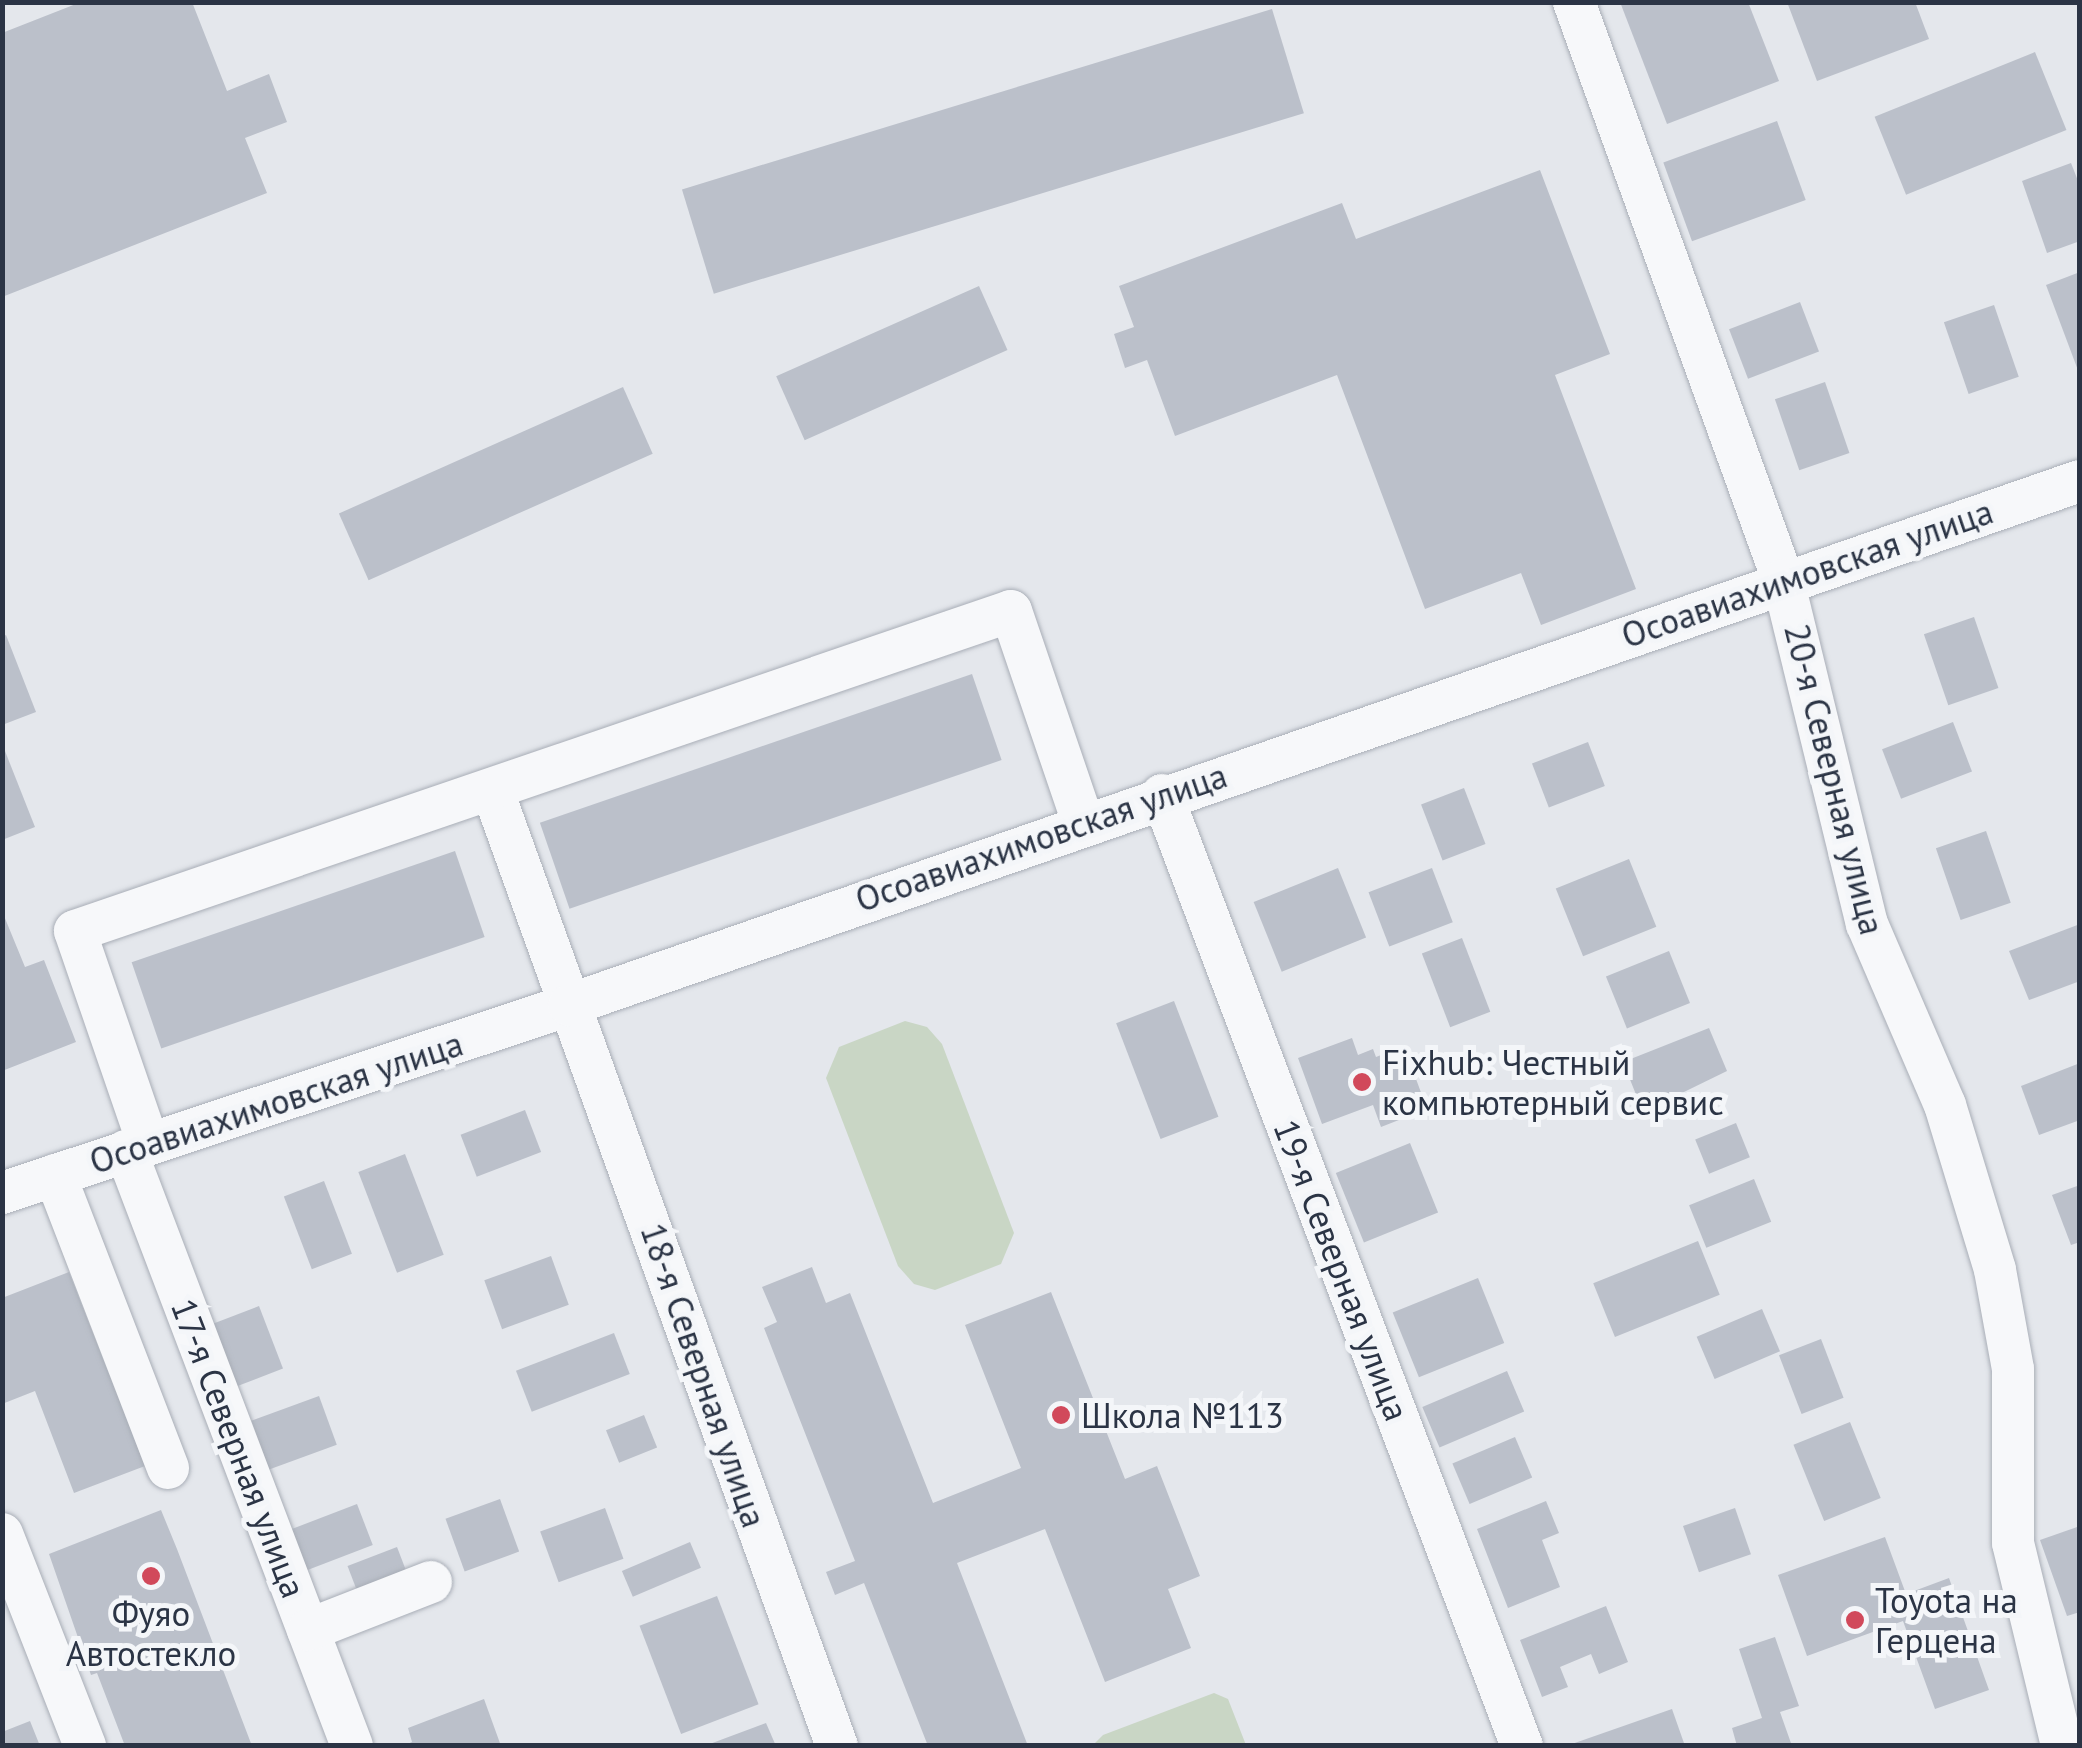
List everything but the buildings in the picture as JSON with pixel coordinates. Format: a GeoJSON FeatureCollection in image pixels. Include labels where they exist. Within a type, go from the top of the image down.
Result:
{"type":"FeatureCollection","features":[{"type":"Feature","properties":{"kind":"street","name":"20-я Северная улица"},"geometry":{"type":"LineString","coordinates":[[1574,2],[1783,580],[1867,924],[1945,1105],[1995,1270],[2013,1369],[2013,1543],[2062,1746]]}},
{"type":"Feature","properties":{"kind":"street","name":"Осоавиахимовская улица"},"geometry":{"type":"LineString","coordinates":[[2,1194],[569,1005],[1082,822],[2080,481]]}},
{"type":"Feature","properties":{"kind":"street"},"geometry":{"type":"LineString","coordinates":[[492,789],[1011,611],[1082,822]]}},
{"type":"Feature","properties":{"kind":"street","name":"18-я Северная улица"},"geometry":{"type":"LineString","coordinates":[[492,789],[837,1746]]}},
{"type":"Feature","properties":{"kind":"street","name":"17-я Северная улица"},"geometry":{"type":"LineString","coordinates":[[352,1746],[137,1147],[74,931],[492,789]]}},
{"type":"Feature","properties":{"kind":"street","name":"19-я Северная улица"},"geometry":{"type":"LineString","coordinates":[[1162,795],[1522,1746]]}},
{"type":"Feature","properties":{"kind":"street"},"geometry":{"type":"LineString","coordinates":[[55,1175],[168,1468]]}},
{"type":"Feature","properties":{"kind":"street"},"geometry":{"type":"LineString","coordinates":[[2,1534],[85,1746]]}},
{"type":"Feature","properties":{"kind":"street"},"geometry":{"type":"LineString","coordinates":[[308,1630],[432,1582]]}},
{"type":"Feature","properties":{"kind":"green space"},"geometry":{"type":"Polygon","coordinates":[[[905,1021],[927,1027],[942,1044],[1014,1233],[1001,1264],[935,1290],[914,1284],[898,1266],[826,1078],[839,1047],[905,1021]]]}},
{"type":"Feature","properties":{"kind":"green space"},"geometry":{"type":"Polygon","coordinates":[[[1214,1693],[1228,1699],[1246,1745],[1093,1745],[1103,1735],[1214,1693]]]}},
{"type":"Feature","properties":{"kind":"place","name":"Fixhub: Честный компьютерный сервис"},"geometry":{"type":"Point","coordinates":[1362,1082]}},
{"type":"Feature","properties":{"kind":"place","name":"Школа №113"},"geometry":{"type":"Point","coordinates":[1061,1415]}},
{"type":"Feature","properties":{"kind":"place","name":"Фуяо Автостекло"},"geometry":{"type":"Point","coordinates":[151,1576]}},
{"type":"Feature","properties":{"kind":"place","name":"Toyota на Герцена"},"geometry":{"type":"Point","coordinates":[1855,1620]}}]}
